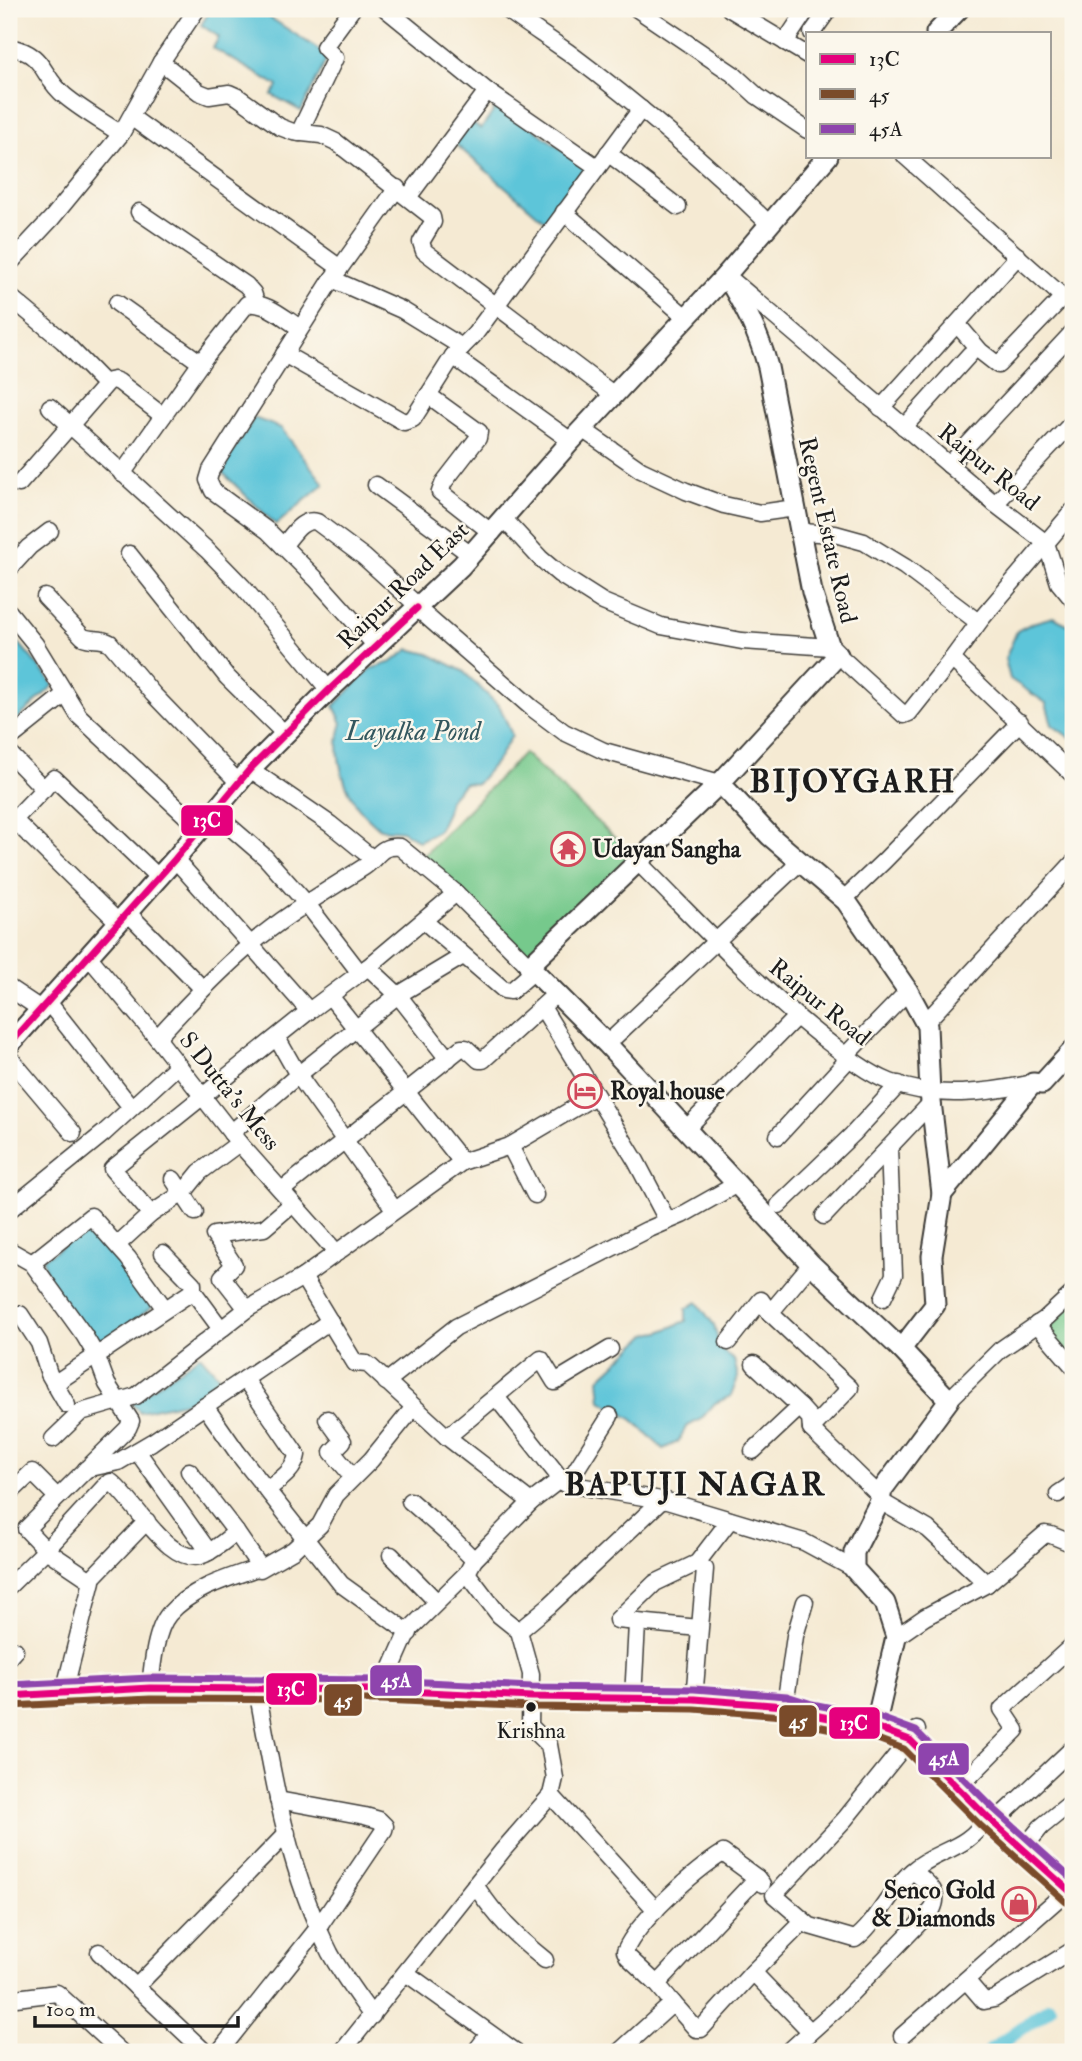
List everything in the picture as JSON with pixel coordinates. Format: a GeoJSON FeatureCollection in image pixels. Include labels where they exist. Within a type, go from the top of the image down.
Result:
{"type":"FeatureCollection","features":[{"type":"Feature","properties":{"kind":"main road"},"geometry":{"type":"LineString","coordinates":[[9,1696],[150,1688],[382,1690],[532,1697],[694,1699],[790,1707],[814,1705],[877,1720],[904,1720],[914,1735],[1072,1887]]}},
{"type":"Feature","properties":{"kind":"main road"},"geometry":{"type":"LineString","coordinates":[[914,1735],[968,1777],[996,1815],[1032,1838],[1072,1887]]}},
{"type":"Feature","properties":{"kind":"street"},"geometry":{"type":"LineString","coordinates":[[9,264],[52,218],[121,134],[160,62],[197,9]]}},
{"type":"Feature","properties":{"kind":"street"},"geometry":{"type":"LineString","coordinates":[[299,133],[335,58],[324,47],[352,9]]}},
{"type":"Feature","properties":{"kind":"street"},"geometry":{"type":"LineString","coordinates":[[386,9],[487,91],[597,167]]}},
{"type":"Feature","properties":{"kind":"street"},"geometry":{"type":"LineString","coordinates":[[506,9],[568,52],[641,109],[769,224]]}},
{"type":"Feature","properties":{"kind":"street"},"geometry":{"type":"LineString","coordinates":[[637,9],[733,74],[757,96],[806,129]]}},
{"type":"Feature","properties":{"kind":"street"},"geometry":{"type":"LineString","coordinates":[[730,9],[785,42],[805,49]]}},
{"type":"Feature","properties":{"kind":"street"},"geometry":{"type":"LineString","coordinates":[[785,42],[807,9]]}},
{"type":"Feature","properties":{"kind":"street"},"geometry":{"type":"LineString","coordinates":[[813,32],[829,9]]}},
{"type":"Feature","properties":{"kind":"street"},"geometry":{"type":"LineString","coordinates":[[937,32],[959,9]]}},
{"type":"Feature","properties":{"kind":"street"},"geometry":{"type":"LineString","coordinates":[[9,47],[24,50],[37,58],[54,86],[64,96],[121,134]]}},
{"type":"Feature","properties":{"kind":"street"},"geometry":{"type":"LineString","coordinates":[[160,62],[199,92],[209,96],[229,93],[280,127],[299,133],[321,135],[336,142],[432,216],[432,222],[421,242],[424,251],[614,395]]}},
{"type":"Feature","properties":{"kind":"street"},"geometry":{"type":"LineString","coordinates":[[376,646],[283,546],[248,515],[213,491],[208,480],[211,470],[336,273],[487,91]]}},
{"type":"Feature","properties":{"kind":"street"},"geometry":{"type":"LineString","coordinates":[[284,354],[396,420],[404,422],[412,419],[457,351],[475,334],[641,109]]}},
{"type":"Feature","properties":{"kind":"street"},"geometry":{"type":"LineString","coordinates":[[131,117],[336,273],[402,310],[576,435],[641,470],[724,505],[760,513],[795,508]]}},
{"type":"Feature","properties":{"kind":"street"},"geometry":{"type":"LineString","coordinates":[[608,153],[678,207]]}},
{"type":"Feature","properties":{"kind":"street","name":"Raipur Road East"},"geometry":{"type":"LineString","coordinates":[[9,1045],[175,859],[244,776],[284,733],[471,555],[576,435],[726,275],[826,158]]}},
{"type":"Feature","properties":{"kind":"street"},"geometry":{"type":"LineString","coordinates":[[907,158],[1068,302],[998,365],[980,351],[957,324]]}},
{"type":"Feature","properties":{"kind":"street"},"geometry":{"type":"LineString","coordinates":[[139,212],[246,285],[256,302],[300,328]]}},
{"type":"Feature","properties":{"kind":"street"},"geometry":{"type":"LineString","coordinates":[[564,212],[687,318]]}},
{"type":"Feature","properties":{"kind":"street"},"geometry":{"type":"LineString","coordinates":[[881,408],[1018,256]]}},
{"type":"Feature","properties":{"kind":"street","name":"Raipur Road"},"geometry":{"type":"LineString","coordinates":[[726,275],[995,504],[1046,543],[978,622],[909,713],[904,715],[834,651]]}},
{"type":"Feature","properties":{"kind":"street","name":"Regent Estate Road"},"geometry":{"type":"LineString","coordinates":[[532,968],[720,783],[834,651],[812,592],[763,350],[754,324],[726,275]]}},
{"type":"Feature","properties":{"kind":"street"},"geometry":{"type":"LineString","coordinates":[[9,296],[63,341],[105,384]]}},
{"type":"Feature","properties":{"kind":"street"},"geometry":{"type":"LineString","coordinates":[[122,474],[239,312],[247,304],[256,302]]}},
{"type":"Feature","properties":{"kind":"street"},"geometry":{"type":"LineString","coordinates":[[117,303],[201,363]]}},
{"type":"Feature","properties":{"kind":"street"},"geometry":{"type":"LineString","coordinates":[[949,465],[1073,332]]}},
{"type":"Feature","properties":{"kind":"street"},"geometry":{"type":"LineString","coordinates":[[904,427],[970,354]]}},
{"type":"Feature","properties":{"kind":"street"},"geometry":{"type":"LineString","coordinates":[[19,484],[105,384],[114,380],[119,382],[163,416]]}},
{"type":"Feature","properties":{"kind":"street"},"geometry":{"type":"LineString","coordinates":[[428,396],[479,432],[478,439],[444,482],[440,492],[498,526],[559,573],[603,602],[660,626],[742,640],[834,651]]}},
{"type":"Feature","properties":{"kind":"street"},"geometry":{"type":"LineString","coordinates":[[50,407],[174,519],[242,586],[329,690]]}},
{"type":"Feature","properties":{"kind":"street"},"geometry":{"type":"LineString","coordinates":[[995,504],[1073,422]]}},
{"type":"Feature","properties":{"kind":"street"},"geometry":{"type":"LineString","coordinates":[[376,485],[471,555]]}},
{"type":"Feature","properties":{"kind":"street"},"geometry":{"type":"LineString","coordinates":[[1073,511],[1046,543],[1059,583],[1073,600]]}},
{"type":"Feature","properties":{"kind":"street"},"geometry":{"type":"LineString","coordinates":[[283,546],[305,522],[317,522],[363,557],[532,708],[564,732],[604,751],[720,783],[770,836],[844,899],[908,991],[925,1023],[942,1194],[932,1256],[934,1306],[901,1349]]}},
{"type":"Feature","properties":{"kind":"street"},"geometry":{"type":"LineString","coordinates":[[9,569],[29,547],[50,531]]}},
{"type":"Feature","properties":{"kind":"street"},"geometry":{"type":"LineString","coordinates":[[800,532],[835,534],[864,542],[905,567],[978,622]]}},
{"type":"Feature","properties":{"kind":"street"},"geometry":{"type":"LineString","coordinates":[[129,554],[227,677],[284,733]]}},
{"type":"Feature","properties":{"kind":"street"},"geometry":{"type":"LineString","coordinates":[[45,597],[83,637],[89,640],[104,639],[110,643],[161,702],[244,776],[330,824],[373,859]]}},
{"type":"Feature","properties":{"kind":"street"},"geometry":{"type":"LineString","coordinates":[[9,612],[35,644],[79,716],[200,829]]}},
{"type":"Feature","properties":{"kind":"street"},"geometry":{"type":"LineString","coordinates":[[952,659],[1073,775]]}},
{"type":"Feature","properties":{"kind":"street"},"geometry":{"type":"LineString","coordinates":[[9,739],[64,695]]}},
{"type":"Feature","properties":{"kind":"street"},"geometry":{"type":"LineString","coordinates":[[844,899],[1020,723]]}},
{"type":"Feature","properties":{"kind":"street"},"geometry":{"type":"LineString","coordinates":[[9,753],[44,789]]}},
{"type":"Feature","properties":{"kind":"street"},"geometry":{"type":"LineString","coordinates":[[158,877],[54,778],[11,823],[202,988]]}},
{"type":"Feature","properties":{"kind":"street"},"geometry":{"type":"LineString","coordinates":[[214,813],[265,857],[364,970],[398,995],[448,1059]]}},
{"type":"Feature","properties":{"kind":"street"},"geometry":{"type":"LineString","coordinates":[[157,1038],[202,988],[251,944],[367,865],[389,846],[400,847],[457,893],[557,993],[811,1264],[901,1349],[949,1400]]}},
{"type":"Feature","properties":{"kind":"street"},"geometry":{"type":"LineString","coordinates":[[175,859],[309,1011]]}},
{"type":"Feature","properties":{"kind":"street","name":"Raipur Road"},"geometry":{"type":"LineString","coordinates":[[638,862],[796,1017],[845,1056],[891,1083],[931,1098],[1033,1083]]}},
{"type":"Feature","properties":{"kind":"street"},"geometry":{"type":"LineString","coordinates":[[607,1044],[715,939],[800,862]]}},
{"type":"Feature","properties":{"kind":"street"},"geometry":{"type":"LineString","coordinates":[[925,1023],[1073,863]]}},
{"type":"Feature","properties":{"kind":"street"},"geometry":{"type":"LineString","coordinates":[[151,1214],[112,1169],[457,893]]}},
{"type":"Feature","properties":{"kind":"street"},"geometry":{"type":"LineString","coordinates":[[424,921],[508,992],[532,968]]}},
{"type":"Feature","properties":{"kind":"street"},"geometry":{"type":"LineString","coordinates":[[117,1245],[151,1214],[183,1193],[200,1172],[298,1075],[398,995],[463,956]]}},
{"type":"Feature","properties":{"kind":"street","name":"S Dutta's Mess"},"geometry":{"type":"LineString","coordinates":[[89,957],[235,1138],[337,1253]]}},
{"type":"Feature","properties":{"kind":"street"},"geometry":{"type":"LineString","coordinates":[[9,988],[45,1006],[131,1107]]}},
{"type":"Feature","properties":{"kind":"street"},"geometry":{"type":"LineString","coordinates":[[778,1136],[845,1064],[845,1056],[908,991]]}},
{"type":"Feature","properties":{"kind":"street"},"geometry":{"type":"LineString","coordinates":[[282,1189],[463,1047],[479,1060],[483,1060],[557,993]]}},
{"type":"Feature","properties":{"kind":"street"},"geometry":{"type":"LineString","coordinates":[[330,996],[462,1161]]}},
{"type":"Feature","properties":{"kind":"street"},"geometry":{"type":"LineString","coordinates":[[542,1007],[636,1161],[667,1220]]}},
{"type":"Feature","properties":{"kind":"street"},"geometry":{"type":"LineString","coordinates":[[685,1130],[796,1017]]}},
{"type":"Feature","properties":{"kind":"street"},"geometry":{"type":"LineString","coordinates":[[276,1038],[298,1075],[394,1209]]}},
{"type":"Feature","properties":{"kind":"street"},"geometry":{"type":"LineString","coordinates":[[942,1194],[1033,1083],[1042,1084],[1073,1050]]}},
{"type":"Feature","properties":{"kind":"street"},"geometry":{"type":"LineString","coordinates":[[9,1057],[73,1133]]}},
{"type":"Feature","properties":{"kind":"street"},"geometry":{"type":"LineString","coordinates":[[9,1210],[104,1133],[177,1066]]}},
{"type":"Feature","properties":{"kind":"street"},"geometry":{"type":"LineString","coordinates":[[779,1205],[853,1134],[898,1084]]}},
{"type":"Feature","properties":{"kind":"street"},"geometry":{"type":"LineString","coordinates":[[53,1439],[81,1412],[136,1396],[247,1309],[303,1277],[462,1161],[510,1146],[596,1096]]}},
{"type":"Feature","properties":{"kind":"street"},"geometry":{"type":"LineString","coordinates":[[824,1216],[889,1148],[931,1098]]}},
{"type":"Feature","properties":{"kind":"street"},"geometry":{"type":"LineString","coordinates":[[510,1146],[535,1195]]}},
{"type":"Feature","properties":{"kind":"street"},"geometry":{"type":"LineString","coordinates":[[883,1298],[894,1276],[889,1148]]}},
{"type":"Feature","properties":{"kind":"street"},"geometry":{"type":"LineString","coordinates":[[173,1179],[195,1212]]}},
{"type":"Feature","properties":{"kind":"street"},"geometry":{"type":"LineString","coordinates":[[386,1382],[456,1327],[667,1220],[682,1215],[737,1184]]}},
{"type":"Feature","properties":{"kind":"street"},"geometry":{"type":"LineString","coordinates":[[247,1309],[222,1277],[233,1265],[214,1235],[264,1228],[292,1204]]}},
{"type":"Feature","properties":{"kind":"street"},"geometry":{"type":"LineString","coordinates":[[32,1263],[91,1216],[117,1245],[165,1310]]}},
{"type":"Feature","properties":{"kind":"street"},"geometry":{"type":"LineString","coordinates":[[9,1250],[32,1263],[97,1357],[107,1384],[131,1421],[128,1428],[26,1529],[46,1550],[90,1580],[92,1587],[64,1692]]}},
{"type":"Feature","properties":{"kind":"street"},"geometry":{"type":"LineString","coordinates":[[163,1253],[193,1284],[193,1291],[221,1329]]}},
{"type":"Feature","properties":{"kind":"street"},"geometry":{"type":"LineString","coordinates":[[770,1313],[811,1264]]}},
{"type":"Feature","properties":{"kind":"street"},"geometry":{"type":"LineString","coordinates":[[303,1277],[355,1363],[366,1364],[447,1437],[531,1502]]}},
{"type":"Feature","properties":{"kind":"street"},"geometry":{"type":"LineString","coordinates":[[54,1384],[193,1291]]}},
{"type":"Feature","properties":{"kind":"street"},"geometry":{"type":"LineString","coordinates":[[854,1569],[854,1552],[881,1499],[882,1490],[949,1400],[1000,1350],[1037,1324],[1073,1293]]}},
{"type":"Feature","properties":{"kind":"street"},"geometry":{"type":"LineString","coordinates":[[728,1342],[761,1300],[770,1313],[850,1388],[811,1429]]}},
{"type":"Feature","properties":{"kind":"street"},"geometry":{"type":"LineString","coordinates":[[20,1314],[38,1343],[54,1384],[67,1405]]}},
{"type":"Feature","properties":{"kind":"street"},"geometry":{"type":"LineString","coordinates":[[86,1469],[118,1462],[137,1451],[330,1321]]}},
{"type":"Feature","properties":{"kind":"street"},"geometry":{"type":"LineString","coordinates":[[1037,1324],[1073,1366]]}},
{"type":"Feature","properties":{"kind":"street"},"geometry":{"type":"LineString","coordinates":[[447,1437],[541,1359],[555,1382],[610,1349]]}},
{"type":"Feature","properties":{"kind":"street"},"geometry":{"type":"LineString","coordinates":[[754,1364],[800,1407],[810,1418],[811,1429],[881,1499],[929,1529],[987,1584]]}},
{"type":"Feature","properties":{"kind":"street"},"geometry":{"type":"LineString","coordinates":[[245,1380],[297,1455],[290,1471],[267,1490]]}},
{"type":"Feature","properties":{"kind":"street"},"geometry":{"type":"LineString","coordinates":[[496,1396],[566,1484]]}},
{"type":"Feature","properties":{"kind":"street"},"geometry":{"type":"LineString","coordinates":[[205,1406],[341,1584],[409,1633]]}},
{"type":"Feature","properties":{"kind":"street"},"geometry":{"type":"LineString","coordinates":[[753,1451],[800,1407]]}},
{"type":"Feature","properties":{"kind":"street"},"geometry":{"type":"LineString","coordinates":[[150,1688],[158,1638],[168,1615],[192,1595],[219,1581],[260,1569],[293,1550],[320,1525],[336,1496],[371,1460],[414,1408]]}},
{"type":"Feature","properties":{"kind":"street"},"geometry":{"type":"LineString","coordinates":[[566,1484],[610,1416]]}},
{"type":"Feature","properties":{"kind":"street"},"geometry":{"type":"LineString","coordinates":[[327,1419],[343,1441],[332,1452],[353,1477]]}},
{"type":"Feature","properties":{"kind":"street"},"geometry":{"type":"LineString","coordinates":[[137,1451],[209,1552]]}},
{"type":"Feature","properties":{"kind":"street"},"geometry":{"type":"LineString","coordinates":[[189,1471],[260,1567]]}},
{"type":"Feature","properties":{"kind":"street"},"geometry":{"type":"LineString","coordinates":[[9,1494],[32,1472],[57,1497]]}},
{"type":"Feature","properties":{"kind":"street"},"geometry":{"type":"LineString","coordinates":[[382,1690],[409,1633],[531,1502],[558,1481],[662,1500],[730,1520],[804,1542],[854,1569],[885,1603],[897,1637],[877,1720]]}},
{"type":"Feature","properties":{"kind":"street"},"geometry":{"type":"LineString","coordinates":[[9,1586],[111,1482],[171,1548],[191,1558],[204,1556],[236,1532]]}},
{"type":"Feature","properties":{"kind":"street"},"geometry":{"type":"LineString","coordinates":[[1058,1494],[1073,1484]]}},
{"type":"Feature","properties":{"kind":"street"},"geometry":{"type":"LineString","coordinates":[[519,1631],[662,1500]]}},
{"type":"Feature","properties":{"kind":"street"},"geometry":{"type":"LineString","coordinates":[[350,2050],[405,1972],[551,1795],[555,1778],[548,1745],[530,1726],[531,1674],[519,1631],[499,1615],[449,1535],[410,1501]]}},
{"type":"Feature","properties":{"kind":"street"},"geometry":{"type":"LineString","coordinates":[[699,1628],[617,1620],[655,1583],[697,1563],[730,1520]]}},
{"type":"Feature","properties":{"kind":"street"},"geometry":{"type":"LineString","coordinates":[[90,1580],[129,1543],[147,1521]]}},
{"type":"Feature","properties":{"kind":"street"},"geometry":{"type":"LineString","coordinates":[[897,1637],[925,1617],[987,1584],[1045,1535],[1073,1544]]}},
{"type":"Feature","properties":{"kind":"street"},"geometry":{"type":"LineString","coordinates":[[391,1555],[437,1602]]}},
{"type":"Feature","properties":{"kind":"street"},"geometry":{"type":"LineString","coordinates":[[694,1699],[705,1569],[697,1563]]}},
{"type":"Feature","properties":{"kind":"street"},"geometry":{"type":"LineString","coordinates":[[790,1707],[795,1636],[805,1602]]}},
{"type":"Feature","properties":{"kind":"street"},"geometry":{"type":"LineString","coordinates":[[632,1698],[637,1624]]}},
{"type":"Feature","properties":{"kind":"street"},"geometry":{"type":"LineString","coordinates":[[968,1777],[1016,1730],[1002,1709],[1073,1644]]}},
{"type":"Feature","properties":{"kind":"street"},"geometry":{"type":"LineString","coordinates":[[257,1689],[278,1800],[318,1928],[332,1957],[372,2016]]}},
{"type":"Feature","properties":{"kind":"street"},"geometry":{"type":"LineString","coordinates":[[774,1895],[845,1819],[914,1735]]}},
{"type":"Feature","properties":{"kind":"street"},"geometry":{"type":"LineString","coordinates":[[803,1922],[701,2029],[696,2029],[689,2022],[625,1951],[656,1910],[723,1853],[757,1878],[803,1922],[855,1938],[913,1871],[929,1860],[964,1844],[1073,1748]]}},
{"type":"Feature","properties":{"kind":"street"},"geometry":{"type":"LineString","coordinates":[[551,1795],[656,1910]]}},
{"type":"Feature","properties":{"kind":"street"},"geometry":{"type":"LineString","coordinates":[[219,2052],[318,1928],[385,1826],[379,1820],[365,1816],[278,1800]]}},
{"type":"Feature","properties":{"kind":"street"},"geometry":{"type":"LineString","coordinates":[[1032,1838],[1041,1826],[1073,1801]]}},
{"type":"Feature","properties":{"kind":"street"},"geometry":{"type":"LineString","coordinates":[[136,1987],[287,1833]]}},
{"type":"Feature","properties":{"kind":"street"},"geometry":{"type":"LineString","coordinates":[[788,2052],[836,2009],[932,1910],[937,1901],[936,1894],[913,1871]]}},
{"type":"Feature","properties":{"kind":"street"},"geometry":{"type":"LineString","coordinates":[[657,1984],[757,1878]]}},
{"type":"Feature","properties":{"kind":"street"},"geometry":{"type":"LineString","coordinates":[[475,1885],[508,1930],[545,1960]]}},
{"type":"Feature","properties":{"kind":"street"},"geometry":{"type":"LineString","coordinates":[[902,2036],[1072,1887]]}},
{"type":"Feature","properties":{"kind":"street"},"geometry":{"type":"LineString","coordinates":[[966,1980],[984,2001],[994,1999],[1073,1950]]}},
{"type":"Feature","properties":{"kind":"street"},"geometry":{"type":"LineString","coordinates":[[99,1952],[205,2052]]}},
{"type":"Feature","properties":{"kind":"street"},"geometry":{"type":"LineString","coordinates":[[405,1972],[516,2052]]}},
{"type":"Feature","properties":{"kind":"street"},"geometry":{"type":"LineString","coordinates":[[753,1972],[810,2031]]}},
{"type":"Feature","properties":{"kind":"street"},"geometry":{"type":"LineString","coordinates":[[9,1996],[16,1998],[57,1993],[121,2052]]}},
{"type":"Feature","properties":{"kind":"street"},"geometry":{"type":"LineString","coordinates":[[619,2052],[673,2003]]}},
{"type":"Feature","properties":{"kind":"street"},"geometry":{"type":"LineString","coordinates":[[474,2052],[489,2034]]}},
{"type":"Feature","properties":{"kind":"green space"},"geometry":{"type":"Polygon","coordinates":[[[524,753],[637,859],[527,963],[420,859],[524,753]]]}},
{"type":"Feature","properties":{"kind":"green space"},"geometry":{"type":"Polygon","coordinates":[[[1073,1299],[1073,1365],[1042,1326],[1073,1299]]]}},
{"type":"Feature","properties":{"kind":"water"},"geometry":{"type":"Polygon","coordinates":[[[211,9],[257,9],[324,53],[326,61],[301,111],[272,95],[278,86],[213,48],[219,37],[201,25],[211,9]]]}},
{"type":"Feature","properties":{"kind":"water"},"geometry":{"type":"Polygon","coordinates":[[[499,103],[592,172],[552,227],[453,142],[470,121],[481,129],[499,103]]]}},
{"type":"Feature","properties":{"kind":"water"},"geometry":{"type":"Polygon","coordinates":[[[254,418],[281,428],[324,484],[276,525],[221,471],[254,418]]]}},
{"type":"Feature","properties":{"kind":"water"},"geometry":{"type":"Polygon","coordinates":[[[1053,617],[1073,627],[1073,740],[1052,725],[1046,703],[1010,679],[1005,659],[1017,631],[1053,617]]]}},
{"type":"Feature","properties":{"kind":"water"},"geometry":{"type":"Polygon","coordinates":[[[9,631],[54,685],[9,727],[9,631]]]}},
{"type":"Feature","properties":{"kind":"water","name":"Layalka Pond"},"geometry":{"type":"Polygon","coordinates":[[[409,649],[429,654],[463,671],[500,707],[512,735],[498,759],[477,784],[464,783],[449,800],[447,812],[438,831],[419,841],[402,831],[380,829],[357,805],[345,783],[340,763],[338,742],[342,723],[334,706],[370,669],[392,662],[409,649]]]}},
{"type":"Feature","properties":{"kind":"water"},"geometry":{"type":"Polygon","coordinates":[[[88,1229],[117,1256],[154,1305],[104,1346],[90,1337],[48,1283],[43,1259],[88,1229]]]}},
{"type":"Feature","properties":{"kind":"water"},"geometry":{"type":"Polygon","coordinates":[[[697,1302],[714,1325],[720,1348],[734,1360],[738,1377],[731,1396],[715,1403],[701,1419],[686,1427],[678,1442],[663,1449],[633,1420],[601,1401],[599,1379],[647,1334],[660,1332],[686,1321],[686,1309],[697,1302]]]}},
{"type":"Feature","properties":{"kind":"water"},"geometry":{"type":"Polygon","coordinates":[[[200,1355],[224,1382],[189,1401],[140,1412],[131,1403],[200,1355]]]}},
{"type":"Feature","properties":{"kind":"waterway"},"geometry":{"type":"LineString","coordinates":[[989,2052],[1050,2008]]}},
{"type":"Feature","properties":{"kind":"transit line","name":"13C"},"geometry":{"type":"LineString","coordinates":[[9,1045],[175,859],[250,769],[417,608]]}},
{"type":"Feature","properties":{"kind":"transit line","name":"45A"},"geometry":{"type":"LineString","coordinates":[[9,1685],[150,1678],[382,1680],[532,1687],[694,1689],[787,1696],[812,1704],[878,1717],[916,1731],[994,1809],[1073,1880]]}},
{"type":"Feature","properties":{"kind":"transit line","name":"13C"},"geometry":{"type":"LineString","coordinates":[[9,1696],[150,1688],[382,1690],[532,1697],[694,1699],[785,1706],[809,1714],[875,1727],[910,1740],[987,1817],[1073,1894]]}},
{"type":"Feature","properties":{"kind":"transit line","name":"45"},"geometry":{"type":"LineString","coordinates":[[10,1706],[150,1699],[382,1700],[532,1707],[694,1709],[783,1716],[807,1724],[872,1737],[904,1749],[980,1825],[1066,1902]]}},
{"type":"Feature","properties":{"kind":"place","name":"Udayan Sangha"},"geometry":{"type":"Point","coordinates":[568,849]}},
{"type":"Feature","properties":{"kind":"place","name":"Royal house"},"geometry":{"type":"Point","coordinates":[585,1091]}},
{"type":"Feature","properties":{"kind":"place","name":"Krishna"},"geometry":{"type":"Point","coordinates":[531,1707]}},
{"type":"Feature","properties":{"kind":"place","name":"Senco Gold & Diamonds"},"geometry":{"type":"Point","coordinates":[1019,1904]}},
{"type":"Feature","properties":{"kind":"district","name":"BIJOYGARH"},"geometry":{"type":"Point","coordinates":[853,781]}},
{"type":"Feature","properties":{"kind":"district","name":"BAPUJI NAGAR"},"geometry":{"type":"Point","coordinates":[695,1484]}}]}
